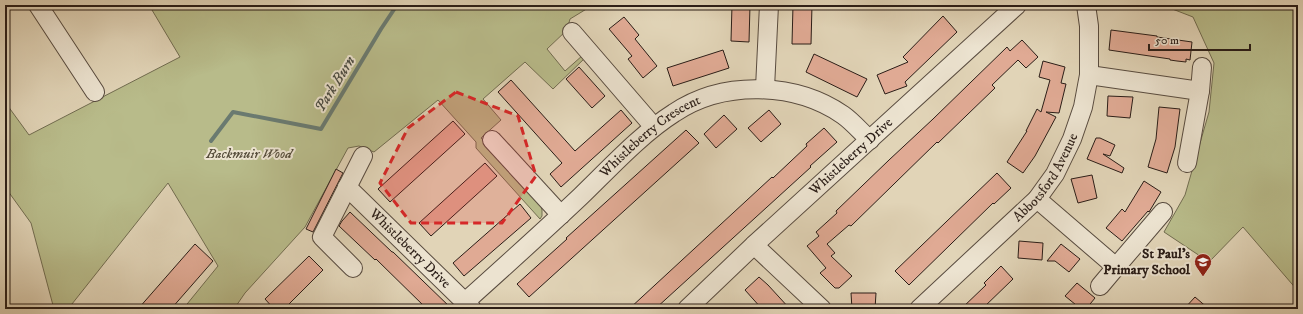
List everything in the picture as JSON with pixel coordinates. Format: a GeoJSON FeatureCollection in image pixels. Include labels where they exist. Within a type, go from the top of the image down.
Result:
{"type":"FeatureCollection","features":[{"type":"Feature","properties":{"kind":"street"},"geometry":{"type":"LineString","coordinates":[[38,5],[95,92]]}},
{"type":"Feature","properties":{"kind":"street"},"geometry":{"type":"LineString","coordinates":[[765,88],[769,5]]}},
{"type":"Feature","properties":{"kind":"street","name":"Whistleberry Drive"},"geometry":{"type":"LineString","coordinates":[[687,309],[754,245],[1017,5]]}},
{"type":"Feature","properties":{"kind":"street","name":"Abbotsford Avenue"},"geometry":{"type":"LineString","coordinates":[[919,309],[1037,199],[1055,174],[1072,139],[1083,107],[1089,75],[1089,26],[1086,5]]}},
{"type":"Feature","properties":{"kind":"street"},"geometry":{"type":"LineString","coordinates":[[572,32],[654,126]]}},
{"type":"Feature","properties":{"kind":"street"},"geometry":{"type":"LineString","coordinates":[[1187,163],[1200,91],[1202,67]]}},
{"type":"Feature","properties":{"kind":"street"},"geometry":{"type":"LineString","coordinates":[[1089,75],[1200,91]]}},
{"type":"Feature","properties":{"kind":"street","name":"Whistleberry Crescent"},"geometry":{"type":"LineString","coordinates":[[469,306],[654,126],[675,112],[715,94],[741,89],[765,88],[803,97],[828,106],[844,116],[870,140]]}},
{"type":"Feature","properties":{"kind":"street"},"geometry":{"type":"LineString","coordinates":[[492,140],[561,215]]}},
{"type":"Feature","properties":{"kind":"street"},"geometry":{"type":"LineString","coordinates":[[353,268],[322,237],[363,156]]}},
{"type":"Feature","properties":{"kind":"street","name":"Whistleberry Drive"},"geometry":{"type":"LineString","coordinates":[[347,188],[469,306]]}},
{"type":"Feature","properties":{"kind":"street"},"geometry":{"type":"LineString","coordinates":[[1037,199],[1116,268]]}},
{"type":"Feature","properties":{"kind":"street"},"geometry":{"type":"LineString","coordinates":[[1100,286],[1163,212]]}},
{"type":"Feature","properties":{"kind":"street"},"geometry":{"type":"LineString","coordinates":[[754,245],[822,309]]}},
{"type":"Feature","properties":{"kind":"highlighted area"},"geometry":{"type":"Polygon","coordinates":[[[456,92],[518,116],[536,176],[502,223],[411,223],[380,183],[408,128],[456,92]]]}},
{"type":"Feature","properties":{"kind":"green space","name":"Backmuir Wood"},"geometry":{"type":"Polygon","coordinates":[[[149,5],[593,5],[570,19],[567,30],[547,49],[565,71],[583,55],[586,57],[553,89],[525,62],[483,99],[501,120],[481,138],[540,202],[542,216],[540,219],[476,148],[476,142],[438,100],[374,152],[359,146],[348,148],[305,227],[245,293],[234,309],[183,309],[218,266],[168,183],[68,309],[54,309],[31,223],[5,187],[5,102],[29,135],[180,57],[149,5]]]}},
{"type":"Feature","properties":{"kind":"green space"},"geometry":{"type":"Polygon","coordinates":[[[1162,5],[1298,5],[1298,291],[1243,227],[1209,262],[1164,232],[1185,195],[1209,112],[1214,63],[1193,17],[1162,5]]]}},
{"type":"Feature","properties":{"kind":"building"},"geometry":{"type":"Polygon","coordinates":[[[732,5],[750,5],[749,42],[731,41],[732,5]]]}},
{"type":"Feature","properties":{"kind":"building"},"geometry":{"type":"Polygon","coordinates":[[[793,5],[812,5],[811,44],[792,44],[793,5]]]}},
{"type":"Feature","properties":{"kind":"building"},"geometry":{"type":"Polygon","coordinates":[[[943,16],[957,32],[905,82],[907,86],[885,94],[877,75],[908,62],[903,57],[943,16]]]}},
{"type":"Feature","properties":{"kind":"building"},"geometry":{"type":"Polygon","coordinates":[[[624,17],[639,35],[635,39],[657,66],[643,78],[628,59],[632,56],[609,29],[624,17]]]}},
{"type":"Feature","properties":{"kind":"building"},"geometry":{"type":"Polygon","coordinates":[[[1111,30],[1192,42],[1190,60],[1186,59],[1186,62],[1177,61],[1109,50],[1111,30]]]}},
{"type":"Feature","properties":{"kind":"building"},"geometry":{"type":"Polygon","coordinates":[[[1022,40],[1038,57],[1026,68],[1018,60],[992,85],[995,88],[938,143],[937,142],[851,226],[849,225],[827,244],[835,253],[831,256],[852,276],[839,288],[835,288],[820,273],[826,268],[807,246],[819,236],[816,232],[1007,47],[1010,51],[1022,40]]]}},
{"type":"Feature","properties":{"kind":"building"},"geometry":{"type":"Polygon","coordinates":[[[723,50],[729,68],[673,86],[667,68],[723,50]]]}},
{"type":"Feature","properties":{"kind":"building"},"geometry":{"type":"Polygon","coordinates":[[[814,54],[867,79],[857,97],[806,72],[814,54]]]}},
{"type":"Feature","properties":{"kind":"building"},"geometry":{"type":"Polygon","coordinates":[[[1043,61],[1065,67],[1061,83],[1066,84],[1059,113],[1046,112],[1056,117],[1035,156],[1023,173],[1007,162],[1027,131],[1037,109],[1041,112],[1050,80],[1039,77],[1043,61]]]}},
{"type":"Feature","properties":{"kind":"building"},"geometry":{"type":"Polygon","coordinates":[[[579,67],[605,96],[592,108],[566,79],[579,67]]]}},
{"type":"Feature","properties":{"kind":"building"},"geometry":{"type":"Polygon","coordinates":[[[511,80],[575,151],[621,110],[632,123],[561,187],[550,174],[562,163],[498,92],[511,80]]]}},
{"type":"Feature","properties":{"kind":"building"},"geometry":{"type":"Polygon","coordinates":[[[1108,96],[1133,97],[1130,118],[1107,116],[1108,96]]]}},
{"type":"Feature","properties":{"kind":"building"},"geometry":{"type":"Polygon","coordinates":[[[1159,107],[1180,109],[1175,147],[1167,173],[1148,167],[1156,139],[1159,107]]]}},
{"type":"Feature","properties":{"kind":"building"},"geometry":{"type":"Polygon","coordinates":[[[769,110],[781,124],[761,142],[748,128],[769,110]]]}},
{"type":"Feature","properties":{"kind":"building"},"geometry":{"type":"Polygon","coordinates":[[[724,115],[737,129],[716,148],[704,134],[724,115]]]}},
{"type":"Feature","properties":{"kind":"building"},"geometry":{"type":"Polygon","coordinates":[[[453,121],[465,134],[390,202],[378,189],[453,121]]]}},
{"type":"Feature","properties":{"kind":"building"},"geometry":{"type":"Polygon","coordinates":[[[824,128],[837,142],[810,166],[811,167],[655,309],[629,309],[772,177],[773,178],[824,128]]]}},
{"type":"Feature","properties":{"kind":"building"},"geometry":{"type":"Polygon","coordinates":[[[686,130],[699,143],[529,297],[517,284],[686,130]]]}},
{"type":"Feature","properties":{"kind":"building"},"geometry":{"type":"Polygon","coordinates":[[[1096,138],[1100,138],[1115,145],[1110,156],[1103,154],[1124,168],[1122,173],[1087,159],[1096,138]]]}},
{"type":"Feature","properties":{"kind":"building"},"geometry":{"type":"Polygon","coordinates":[[[485,163],[497,176],[431,236],[419,223],[485,163]]]}},
{"type":"Feature","properties":{"kind":"building"},"geometry":{"type":"Polygon","coordinates":[[[336,169],[343,173],[313,232],[306,229],[336,169]]]}},
{"type":"Feature","properties":{"kind":"building"},"geometry":{"type":"Polygon","coordinates":[[[997,173],[1011,188],[994,204],[993,203],[909,285],[895,271],[997,173]]]}},
{"type":"Feature","properties":{"kind":"building"},"geometry":{"type":"Polygon","coordinates":[[[1092,175],[1097,198],[1078,203],[1071,179],[1092,175]]]}},
{"type":"Feature","properties":{"kind":"building"},"geometry":{"type":"Polygon","coordinates":[[[1144,181],[1161,192],[1149,212],[1148,211],[1122,241],[1106,228],[1122,209],[1125,212],[1144,181]]]}},
{"type":"Feature","properties":{"kind":"building"},"geometry":{"type":"Polygon","coordinates":[[[520,204],[531,218],[464,276],[453,263],[520,204]]]}},
{"type":"Feature","properties":{"kind":"building"},"geometry":{"type":"Polygon","coordinates":[[[350,212],[452,309],[427,309],[376,259],[375,260],[339,226],[350,212]]]}},
{"type":"Feature","properties":{"kind":"building"},"geometry":{"type":"Polygon","coordinates":[[[1019,241],[1043,243],[1042,260],[1018,258],[1019,241]]]}},
{"type":"Feature","properties":{"kind":"building"},"geometry":{"type":"Polygon","coordinates":[[[195,244],[213,261],[171,309],[138,309],[195,244]]]}},
{"type":"Feature","properties":{"kind":"building"},"geometry":{"type":"Polygon","coordinates":[[[1061,244],[1080,259],[1069,272],[1055,261],[1047,261],[1061,244]]]}},
{"type":"Feature","properties":{"kind":"building"},"geometry":{"type":"Polygon","coordinates":[[[309,256],[323,270],[284,309],[274,309],[265,299],[309,256]]]}},
{"type":"Feature","properties":{"kind":"building"},"geometry":{"type":"Polygon","coordinates":[[[1001,266],[1013,279],[982,309],[961,309],[986,285],[984,283],[1001,266]]]}},
{"type":"Feature","properties":{"kind":"building"},"geometry":{"type":"Polygon","coordinates":[[[759,277],[790,309],[762,309],[745,290],[759,277]]]}},
{"type":"Feature","properties":{"kind":"building"},"geometry":{"type":"Polygon","coordinates":[[[1077,283],[1095,298],[1086,309],[1081,309],[1065,296],[1077,283]]]}},
{"type":"Feature","properties":{"kind":"building"},"geometry":{"type":"Polygon","coordinates":[[[851,293],[876,293],[875,309],[852,309],[851,293]]]}},
{"type":"Feature","properties":{"kind":"building"},"geometry":{"type":"Polygon","coordinates":[[[1195,297],[1209,309],[1184,309],[1195,297]]]}},
{"type":"Feature","properties":{"kind":"waterway","name":"Park Burn"},"geometry":{"type":"LineString","coordinates":[[211,141],[233,112],[321,129],[397,5]]}},
{"type":"Feature","properties":{"kind":"place","name":"St Paul's Primary School"},"geometry":{"type":"Point","coordinates":[1203,277]}}]}
